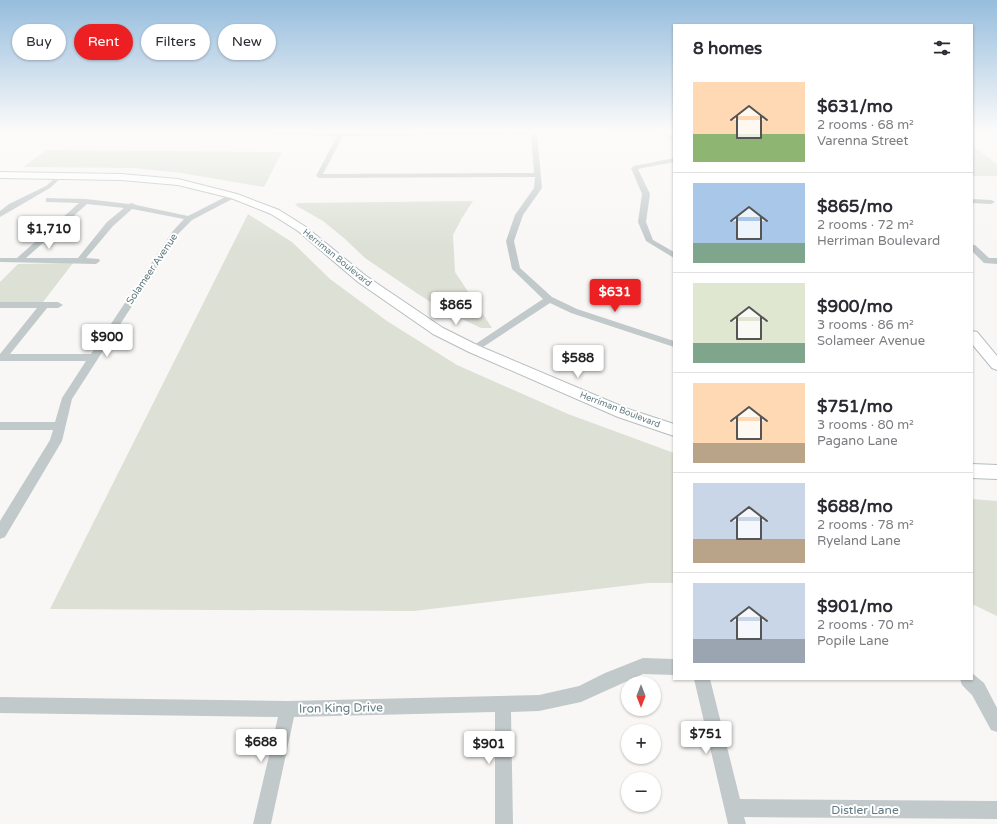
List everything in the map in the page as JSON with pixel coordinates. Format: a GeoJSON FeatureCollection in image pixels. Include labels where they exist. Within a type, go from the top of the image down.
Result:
{"type":"FeatureCollection","features":[{"type":"Feature","properties":{"kind":"main road","name":"Herriman Boulevard"},"geometry":{"type":"LineString","coordinates":[[0,176],[121,177],[178,182],[234,196],[275,212],[302,229],[362,279],[438,331],[474,349],[623,413],[673,430]]}},
{"type":"Feature","properties":{"kind":"main road"},"geometry":{"type":"LineString","coordinates":[[973,336],[997,365]]}},
{"type":"Feature","properties":{"kind":"main road"},"geometry":{"type":"LineString","coordinates":[[973,471],[997,472]]}},
{"type":"Feature","properties":{"kind":"street"},"geometry":{"type":"LineString","coordinates":[[322,170],[319,176],[538,175]]}},
{"type":"Feature","properties":{"kind":"street"},"geometry":{"type":"LineString","coordinates":[[538,170],[538,188],[519,215],[510,241],[516,269],[549,299],[574,311],[673,344]]}},
{"type":"Feature","properties":{"kind":"street"},"geometry":{"type":"LineString","coordinates":[[635,170],[646,194],[642,222],[650,241],[673,255]]}},
{"type":"Feature","properties":{"kind":"street"},"geometry":{"type":"LineString","coordinates":[[0,215],[12,206],[48,187],[60,176]]}},
{"type":"Feature","properties":{"kind":"street","name":"Solameer Avenue"},"geometry":{"type":"LineString","coordinates":[[0,533],[56,441],[67,398],[182,224],[189,218],[234,196]]}},
{"type":"Feature","properties":{"kind":"street"},"geometry":{"type":"LineString","coordinates":[[49,200],[86,201],[132,205],[189,218]]}},
{"type":"Feature","properties":{"kind":"street"},"geometry":{"type":"LineString","coordinates":[[19,260],[86,201]]}},
{"type":"Feature","properties":{"kind":"street"},"geometry":{"type":"LineString","coordinates":[[973,201],[991,202]]}},
{"type":"Feature","properties":{"kind":"street"},"geometry":{"type":"LineString","coordinates":[[80,261],[110,224],[132,205]]}},
{"type":"Feature","properties":{"kind":"street"},"geometry":{"type":"LineString","coordinates":[[973,248],[987,261],[997,261]]}},
{"type":"Feature","properties":{"kind":"street"},"geometry":{"type":"LineString","coordinates":[[2,260],[96,261]]}},
{"type":"Feature","properties":{"kind":"street"},"geometry":{"type":"LineString","coordinates":[[474,349],[549,299]]}},
{"type":"Feature","properties":{"kind":"street"},"geometry":{"type":"LineString","coordinates":[[0,305],[58,305]]}},
{"type":"Feature","properties":{"kind":"street"},"geometry":{"type":"LineString","coordinates":[[1,358],[44,305]]}},
{"type":"Feature","properties":{"kind":"street"},"geometry":{"type":"LineString","coordinates":[[1,358],[94,357]]}},
{"type":"Feature","properties":{"kind":"street"},"geometry":{"type":"LineString","coordinates":[[0,426],[60,426]]}},
{"type":"Feature","properties":{"kind":"street","name":"Iron King Drive"},"geometry":{"type":"LineString","coordinates":[[0,705],[288,709],[539,703],[581,694],[611,678],[643,666],[673,667]]}},
{"type":"Feature","properties":{"kind":"street"},"geometry":{"type":"LineString","coordinates":[[702,680],[736,816]]}},
{"type":"Feature","properties":{"kind":"street"},"geometry":{"type":"LineString","coordinates":[[969,680],[978,689],[997,724]]}},
{"type":"Feature","properties":{"kind":"street"},"geometry":{"type":"LineString","coordinates":[[503,705],[504,824]]}},
{"type":"Feature","properties":{"kind":"street"},"geometry":{"type":"LineString","coordinates":[[262,824],[288,709]]}},
{"type":"Feature","properties":{"kind":"street","name":"Distler Lane"},"geometry":{"type":"LineString","coordinates":[[736,816],[997,810]]}},
{"type":"Feature","properties":{"kind":"shaded area"},"geometry":{"type":"Polygon","coordinates":[[[157,170],[273,170],[264,187],[157,170]]]}},
{"type":"Feature","properties":{"kind":"shaded area"},"geometry":{"type":"Polygon","coordinates":[[[973,170],[997,170],[997,176],[973,176],[973,170]]]}},
{"type":"Feature","properties":{"kind":"shaded area"},"geometry":{"type":"Polygon","coordinates":[[[473,201],[453,235],[455,272],[492,328],[481,328],[445,311],[365,258],[323,221],[295,205],[298,203],[473,201]]]}},
{"type":"Feature","properties":{"kind":"shaded area"},"geometry":{"type":"Polygon","coordinates":[[[248,214],[292,242],[330,279],[387,321],[457,365],[568,414],[673,453],[673,583],[648,583],[414,611],[50,609],[248,214]]]}},
{"type":"Feature","properties":{"kind":"shaded area"},"geometry":{"type":"Polygon","coordinates":[[[73,263],[43,302],[0,302],[0,282],[18,264],[73,263]]]}},
{"type":"Feature","properties":{"kind":"shaded area"},"geometry":{"type":"Polygon","coordinates":[[[973,499],[997,501],[997,616],[973,604],[973,499]]]}}]}
